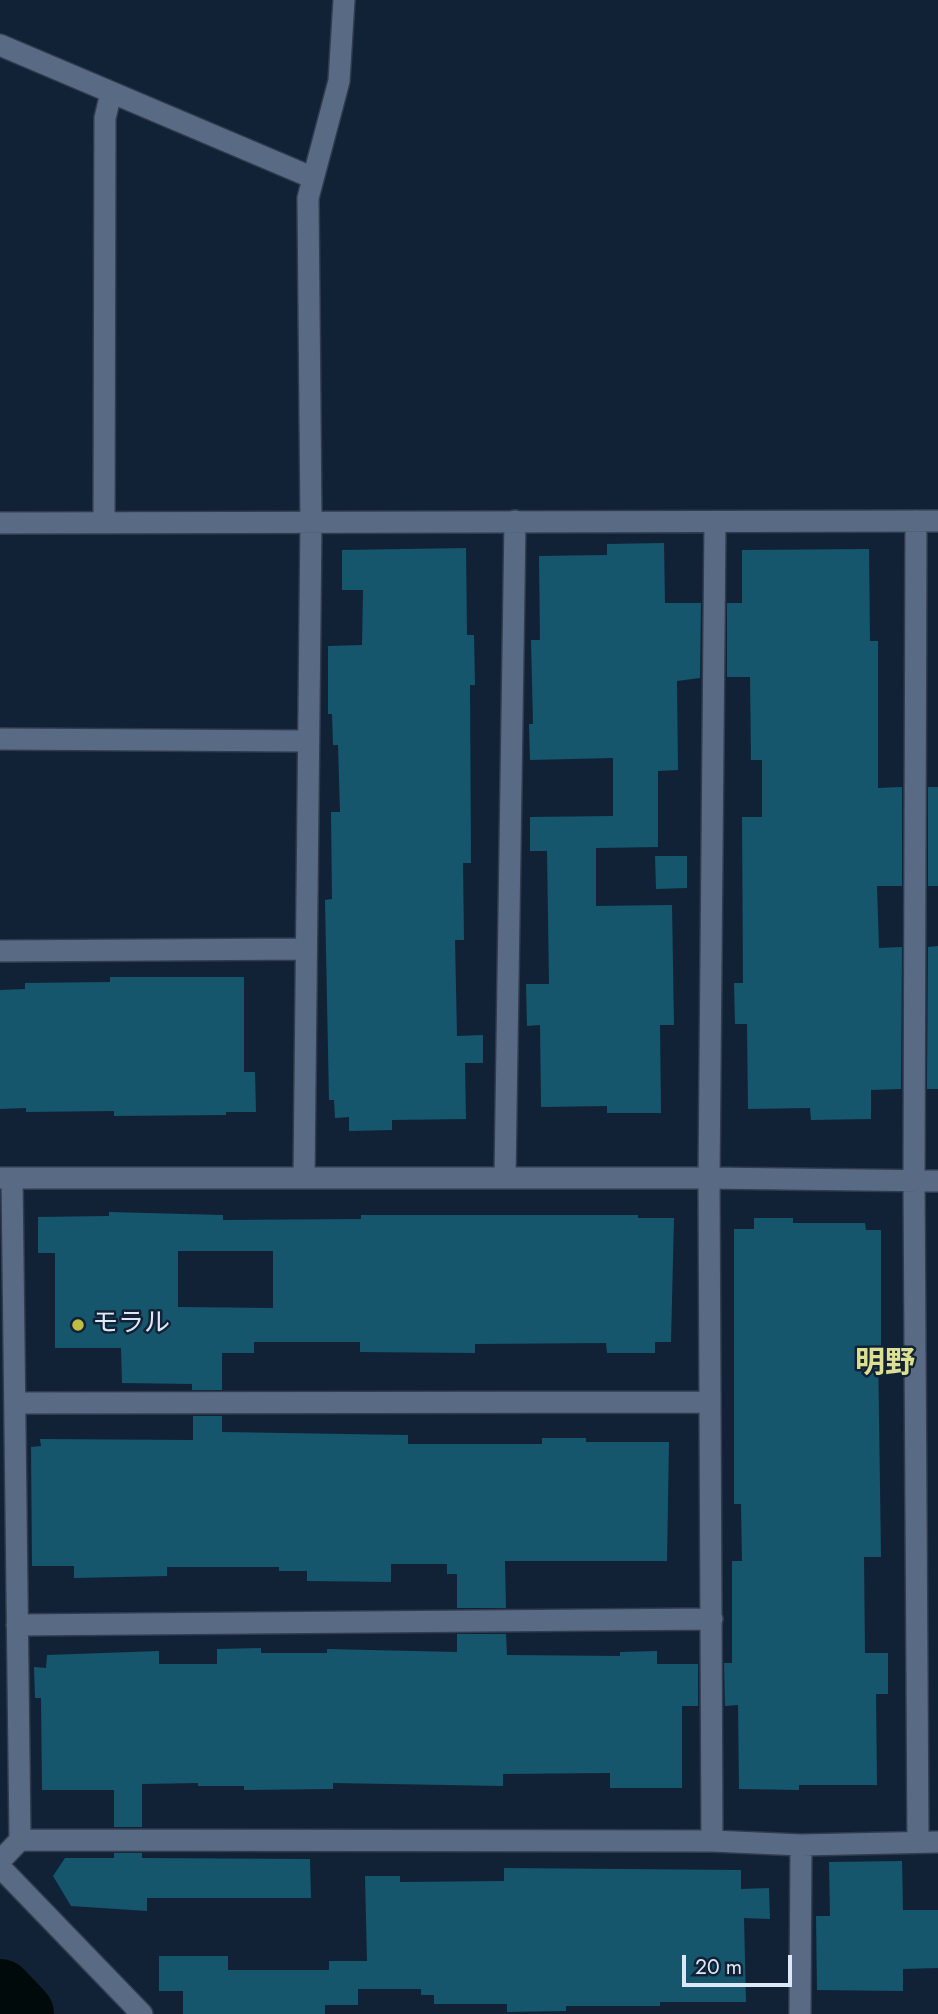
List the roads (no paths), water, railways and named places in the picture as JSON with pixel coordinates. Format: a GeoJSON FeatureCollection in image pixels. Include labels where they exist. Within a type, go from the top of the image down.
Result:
{"type":"FeatureCollection","features":[{"type":"Feature","properties":{"kind":"street"},"geometry":{"type":"LineString","coordinates":[[303,1177],[311,522],[308,198],[311,177],[339,82],[344,0]]}},
{"type":"Feature","properties":{"kind":"street"},"geometry":{"type":"LineString","coordinates":[[0,44],[311,177]]}},
{"type":"Feature","properties":{"kind":"street"},"geometry":{"type":"LineString","coordinates":[[104,523],[105,118],[111,93]]}},
{"type":"Feature","properties":{"kind":"street"},"geometry":{"type":"LineString","coordinates":[[505,1177],[515,521]]}},
{"type":"Feature","properties":{"kind":"street"},"geometry":{"type":"LineString","coordinates":[[20,1840],[712,1841],[801,1845],[928,1841],[914,1181],[916,521]]}},
{"type":"Feature","properties":{"kind":"street"},"geometry":{"type":"LineString","coordinates":[[0,523],[938,521]]}},
{"type":"Feature","properties":{"kind":"street"},"geometry":{"type":"LineString","coordinates":[[712,1841],[709,1178],[715,522]]}},
{"type":"Feature","properties":{"kind":"street"},"geometry":{"type":"LineString","coordinates":[[0,739],[309,741]]}},
{"type":"Feature","properties":{"kind":"street"},"geometry":{"type":"LineString","coordinates":[[0,951],[304,949]]}},
{"type":"Feature","properties":{"kind":"street"},"geometry":{"type":"LineString","coordinates":[[0,1861],[20,1840],[16,1625],[17,1403],[6,1178],[505,1177],[938,1181]]}},
{"type":"Feature","properties":{"kind":"street"},"geometry":{"type":"LineString","coordinates":[[17,1403],[710,1402]]}},
{"type":"Feature","properties":{"kind":"street"},"geometry":{"type":"LineString","coordinates":[[16,1625],[712,1619]]}},
{"type":"Feature","properties":{"kind":"street"},"geometry":{"type":"LineString","coordinates":[[800,2014],[801,1845]]}},
{"type":"Feature","properties":{"kind":"street"},"geometry":{"type":"LineString","coordinates":[[0,1867],[142,2014]]}},
{"type":"Feature","properties":{"kind":"waterway"},"geometry":{"type":"LineString","coordinates":[[0,1992],[21,2014]]}},
{"type":"Feature","properties":{"kind":"place","name":"モラル"},"geometry":{"type":"Point","coordinates":[78,1325]}},
{"type":"Feature","properties":{"kind":"district","name":"明野"},"geometry":{"type":"Point","coordinates":[885,1365]}}]}
